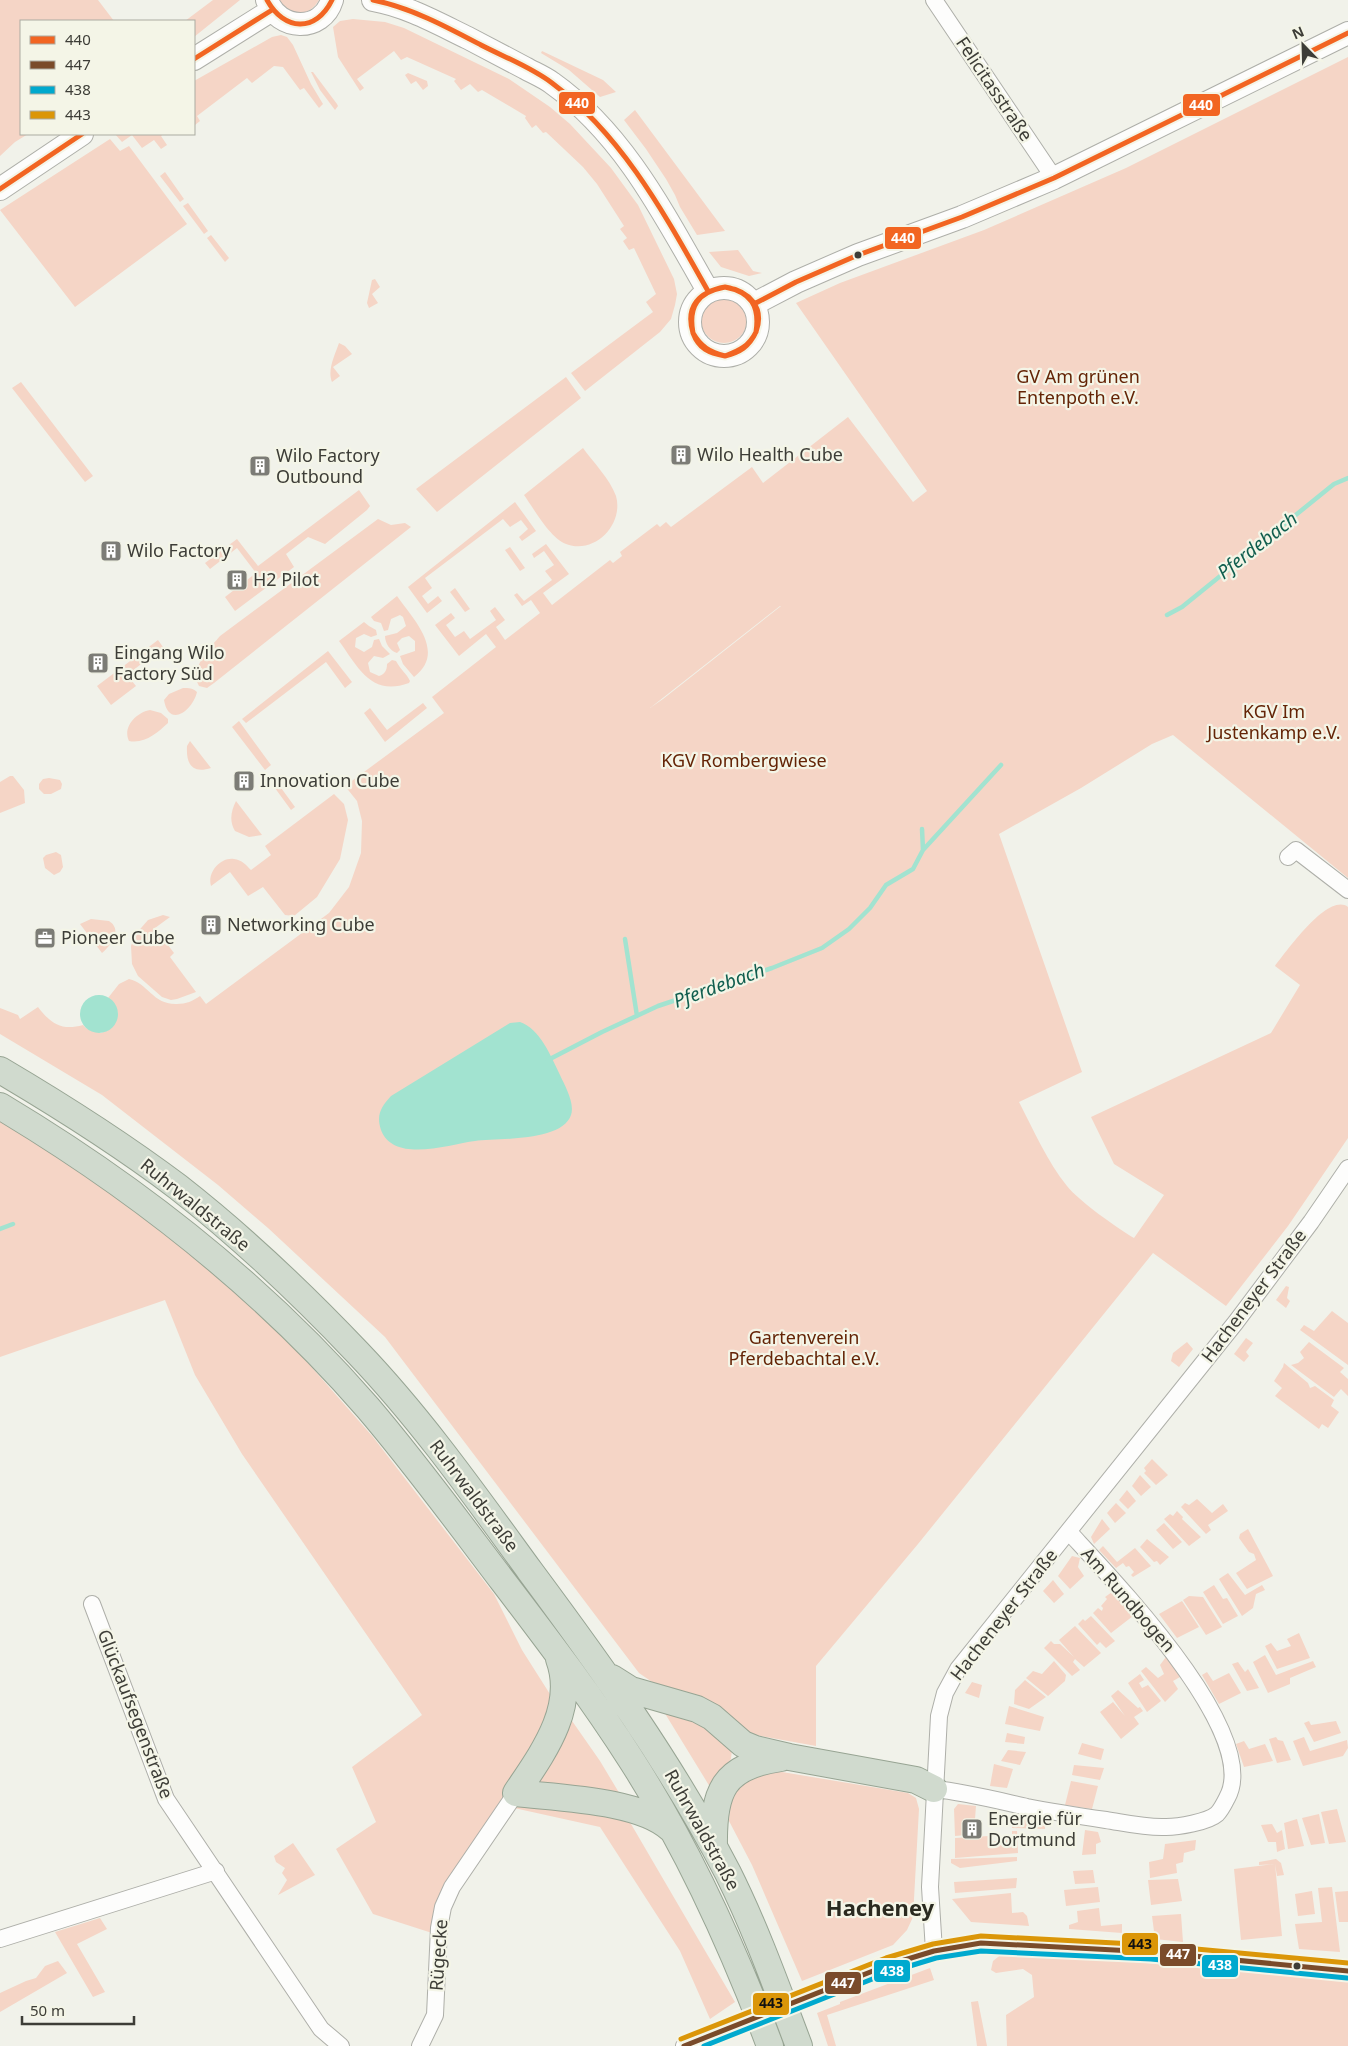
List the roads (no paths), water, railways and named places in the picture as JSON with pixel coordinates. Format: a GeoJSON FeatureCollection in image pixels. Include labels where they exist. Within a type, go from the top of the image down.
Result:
{"type":"FeatureCollection","features":[{"type":"Feature","properties":{"kind":"highway","name":"Ruhrwaldstraße"},"geometry":{"type":"LineString","coordinates":[[0,1070],[74,1115],[176,1186],[207,1211],[280,1276],[359,1354],[396,1396],[467,1485],[602,1668],[659,1753],[688,1800],[714,1848],[758,1936],[799,2046]]}},
{"type":"Feature","properties":{"kind":"highway","name":"Ruhrwaldstraße"},"geometry":{"type":"LineString","coordinates":[[0,1106],[94,1166],[188,1234],[279,1315],[368,1408],[441,1499],[554,1650],[632,1760],[673,1830],[712,1909],[752,1999],[770,2046]]}},
{"type":"Feature","properties":{"kind":"highway"},"geometry":{"type":"LineString","coordinates":[[554,1650],[564,1674],[562,1708],[546,1745],[516,1793],[632,1808],[660,1819],[673,1830]]}},
{"type":"Feature","properties":{"kind":"highway"},"geometry":{"type":"LineString","coordinates":[[602,1668],[614,1680],[631,1690],[697,1709],[712,1717],[743,1744],[789,1757],[916,1780],[934,1789]]}},
{"type":"Feature","properties":{"kind":"highway"},"geometry":{"type":"LineString","coordinates":[[714,1848],[716,1805],[730,1776],[755,1763],[789,1757]]}},
{"type":"Feature","properties":{"kind":"main road"},"geometry":{"type":"LineString","coordinates":[[195,58],[269,5],[279,18],[288,23],[298,25],[309,24],[318,19],[326,12],[332,0]]}},
{"type":"Feature","properties":{"kind":"main road"},"geometry":{"type":"LineString","coordinates":[[373,0],[399,6],[415,13],[551,82],[614,140],[636,170],[708,291]]}},
{"type":"Feature","properties":{"kind":"main road"},"geometry":{"type":"LineString","coordinates":[[754,304],[796,282],[858,255],[962,217],[1054,178],[1348,32]]}},
{"type":"Feature","properties":{"kind":"main road"},"geometry":{"type":"LineString","coordinates":[[0,189],[81,135]]}},
{"type":"Feature","properties":{"kind":"main road"},"geometry":{"type":"LineString","coordinates":[[726,287],[736,289],[744,293],[754,304],[759,318],[758,328],[749,345],[734,354],[717,355],[708,352],[695,340],[690,323],[694,305],[708,291],[726,287]]}},
{"type":"Feature","properties":{"kind":"street","name":"Felicitasstraße"},"geometry":{"type":"LineString","coordinates":[[934,0],[1054,178]]}},
{"type":"Feature","properties":{"kind":"street"},"geometry":{"type":"LineString","coordinates":[[1288,857],[1296,850],[1348,890]]}},
{"type":"Feature","properties":{"kind":"street","name":"Hacheneyer Straße"},"geometry":{"type":"LineString","coordinates":[[934,1951],[930,1887],[939,1716],[945,1693],[958,1668],[1242,1314],[1311,1222],[1348,1168]]}},
{"type":"Feature","properties":{"kind":"street","name":"Am Rundbogen"},"geometry":{"type":"LineString","coordinates":[[934,1789],[1054,1812],[1139,1825],[1166,1827],[1192,1823],[1215,1815],[1230,1793],[1234,1775],[1230,1752],[1217,1720],[1176,1656],[1069,1532]]}},
{"type":"Feature","properties":{"kind":"street","name":"Glückaufsegenstraße"},"geometry":{"type":"LineString","coordinates":[[92,1604],[166,1799],[321,2028],[341,2046]]}},
{"type":"Feature","properties":{"kind":"street","name":"Rügecke"},"geometry":{"type":"LineString","coordinates":[[420,2046],[436,2015],[439,1928],[443,1907],[452,1887],[516,1793]]}},
{"type":"Feature","properties":{"kind":"street"},"geometry":{"type":"LineString","coordinates":[[0,1939],[216,1871]]}},
{"type":"Feature","properties":{"kind":"street"},"geometry":{"type":"LineString","coordinates":[[684,2046],[888,1965],[934,1951],[981,1943],[1064,1946],[1348,1971]]}},
{"type":"Feature","properties":{"kind":"waterway","name":"Pferdebach"},"geometry":{"type":"LineString","coordinates":[[1167,615],[1182,607],[1334,484],[1348,478]]}},
{"type":"Feature","properties":{"kind":"waterway","name":"Pferdebach"},"geometry":{"type":"LineString","coordinates":[[548,1060],[658,1006],[772,968],[822,948],[849,929],[870,908],[886,885],[913,869],[923,850],[1001,765]]}},
{"type":"Feature","properties":{"kind":"waterway"},"geometry":{"type":"LineString","coordinates":[[922,829],[923,850]]}},
{"type":"Feature","properties":{"kind":"waterway"},"geometry":{"type":"LineString","coordinates":[[625,939],[637,1016]]}},
{"type":"Feature","properties":{"kind":"waterway","name":"Pferdebach"},"geometry":{"type":"LineString","coordinates":[[0,1229],[13,1224]]}},
{"type":"Feature","properties":{"kind":"place","name":"Wilo Health Cube"},"geometry":{"type":"Point","coordinates":[681,455]}},
{"type":"Feature","properties":{"kind":"place","name":"Wilo Factory Outbound"},"geometry":{"type":"Point","coordinates":[260,466]}},
{"type":"Feature","properties":{"kind":"place","name":"Wilo Factory"},"geometry":{"type":"Point","coordinates":[111,551]}},
{"type":"Feature","properties":{"kind":"place","name":"H2 Pilot"},"geometry":{"type":"Point","coordinates":[237,580]}},
{"type":"Feature","properties":{"kind":"place","name":"Eingang Wilo Factory Süd"},"geometry":{"type":"Point","coordinates":[98,663]}},
{"type":"Feature","properties":{"kind":"place","name":"Innovation Cube"},"geometry":{"type":"Point","coordinates":[244,781]}},
{"type":"Feature","properties":{"kind":"place","name":"Networking Cube"},"geometry":{"type":"Point","coordinates":[211,925]}},
{"type":"Feature","properties":{"kind":"place","name":"Pioneer Cube"},"geometry":{"type":"Point","coordinates":[45,938]}},
{"type":"Feature","properties":{"kind":"place","name":"Energie für Dortmund"},"geometry":{"type":"Point","coordinates":[972,1829]}},
{"type":"Feature","properties":{"kind":"district","name":"Hacheney"},"geometry":{"type":"Point","coordinates":[880,1908]}},
{"type":"Feature","properties":{"kind":"park label","name":"GV Am grünen Entenpoth e.V."},"geometry":{"type":"Point","coordinates":[1078,387]}},
{"type":"Feature","properties":{"kind":"park label","name":"KGV Im Justenkamp e.V."},"geometry":{"type":"Point","coordinates":[1274,722]}},
{"type":"Feature","properties":{"kind":"park label","name":"KGV Rombergwiese"},"geometry":{"type":"Point","coordinates":[744,761]}},
{"type":"Feature","properties":{"kind":"park label","name":"Gartenverein Pferdebachtal e.V."},"geometry":{"type":"Point","coordinates":[804,1348]}}]}
